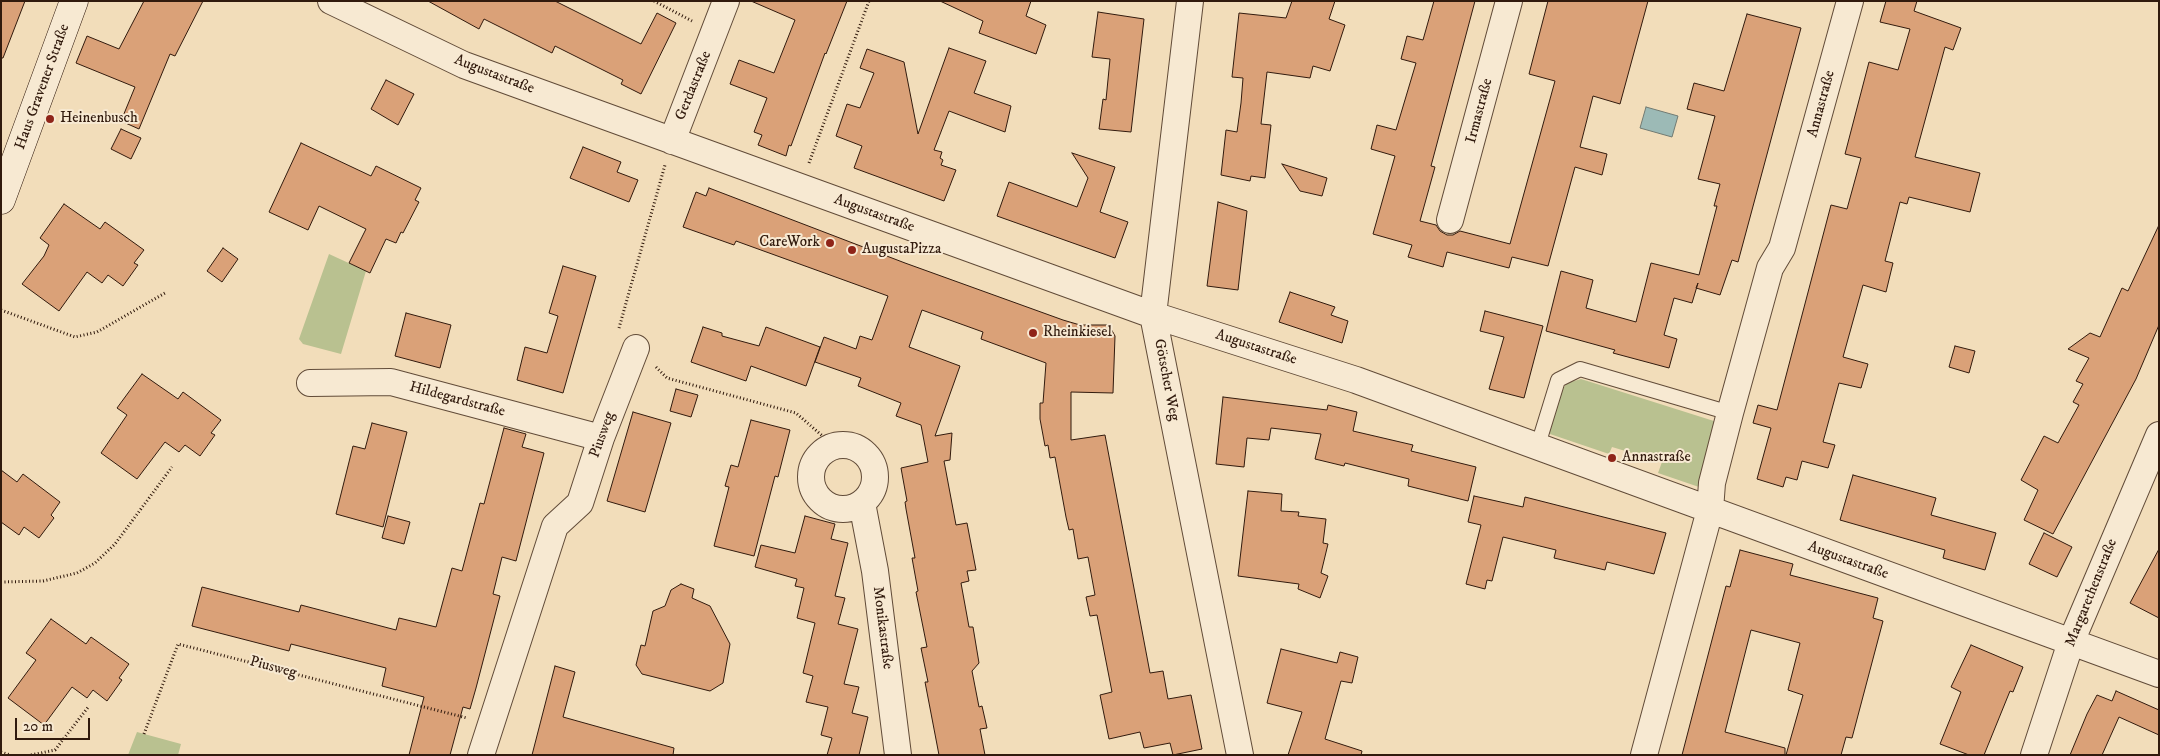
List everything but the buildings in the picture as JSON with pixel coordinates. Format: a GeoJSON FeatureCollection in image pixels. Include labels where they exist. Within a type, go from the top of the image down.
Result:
{"type":"FeatureCollection","features":[{"type":"Feature","properties":{"kind":"street","name":"Haus Gravener Straße"},"geometry":{"type":"LineString","coordinates":[[1,200],[74,1]]}},
{"type":"Feature","properties":{"kind":"street","name":"Augustastraße"},"geometry":{"type":"LineString","coordinates":[[331,1],[464,65],[1153,316],[1356,380],[1538,445],[1917,587],[2159,674]]}},
{"type":"Feature","properties":{"kind":"street","name":"Gerdastraße"},"geometry":{"type":"LineString","coordinates":[[672,140],[726,1]]}},
{"type":"Feature","properties":{"kind":"street","name":"Götscher Weg"},"geometry":{"type":"LineString","coordinates":[[1190,1],[1153,316],[1240,755]]}},
{"type":"Feature","properties":{"kind":"street","name":"Irmastraße"},"geometry":{"type":"LineString","coordinates":[[1450,220],[1509,1]]}},
{"type":"Feature","properties":{"kind":"street","name":"Annastraße"},"geometry":{"type":"LineString","coordinates":[[1644,755],[1710,510],[1712,483],[1730,413],[1770,268],[1782,248],[1850,1]]}},
{"type":"Feature","properties":{"kind":"street","name":"Piusweg"},"geometry":{"type":"LineString","coordinates":[[481,755],[555,526],[580,503],[601,438],[636,348]]}},
{"type":"Feature","properties":{"kind":"street","name":"Hildegardstraße"},"geometry":{"type":"LineString","coordinates":[[310,383],[391,382],[601,438]]}},
{"type":"Feature","properties":{"kind":"street","name":"Margarethenstraße"},"geometry":{"type":"LineString","coordinates":[[2034,755],[2071,642],[2159,435]]}},
{"type":"Feature","properties":{"kind":"street"},"geometry":{"type":"LineString","coordinates":[[844,444],[854,446],[862,451],[872,462],[875,477],[874,486],[870,496],[862,503],[854,508],[843,510],[833,508],[820,500],[812,487],[810,477],[812,466],[824,450],[844,444]]}},
{"type":"Feature","properties":{"kind":"street","name":"Monikastraße"},"geometry":{"type":"LineString","coordinates":[[862,503],[875,571],[898,755]]}},
{"type":"Feature","properties":{"kind":"lane"},"geometry":{"type":"LineString","coordinates":[[1538,445],[1558,380],[1580,369],[1730,413]]}},
{"type":"Feature","properties":{"kind":"path","name":"Gerdastraße"},"geometry":{"type":"LineString","coordinates":[[654,1],[715,32]]}},
{"type":"Feature","properties":{"kind":"path"},"geometry":{"type":"LineString","coordinates":[[800,186],[869,1]]}},
{"type":"Feature","properties":{"kind":"path"},"geometry":{"type":"LineString","coordinates":[[672,140],[619,329],[667,378],[796,412],[834,446]]}},
{"type":"Feature","properties":{"kind":"path"},"geometry":{"type":"LineString","coordinates":[[1,310],[75,337],[97,332],[165,293]]}},
{"type":"Feature","properties":{"kind":"path"},"geometry":{"type":"LineString","coordinates":[[1,582],[43,581],[77,573],[95,564],[115,544],[172,467]]}},
{"type":"Feature","properties":{"kind":"path","name":"Piusweg"},"geometry":{"type":"LineString","coordinates":[[144,734],[178,644],[490,724]]}},
{"type":"Feature","properties":{"kind":"path"},"geometry":{"type":"LineString","coordinates":[[31,755],[55,750],[89,706]]}},
{"type":"Feature","properties":{"kind":"path"},"geometry":{"type":"LineString","coordinates":[[1,752],[10,755]]}},
{"type":"Feature","properties":{"kind":"green space"},"geometry":{"type":"Polygon","coordinates":[[[329,254],[366,271],[341,354],[303,344],[299,339],[329,254]]]}},
{"type":"Feature","properties":{"kind":"green space"},"geometry":{"type":"Polygon","coordinates":[[[1581,379],[1717,422],[1699,487],[1658,473],[1662,462],[1612,447],[1609,454],[1547,433],[1558,396],[1567,383],[1581,379]]]}},
{"type":"Feature","properties":{"kind":"green space"},"geometry":{"type":"Polygon","coordinates":[[[137,732],[181,744],[178,755],[128,755],[137,732]]]}},
{"type":"Feature","properties":{"kind":"water"},"geometry":{"type":"Polygon","coordinates":[[[1646,107],[1678,116],[1672,137],[1640,128],[1646,107]]]}},
{"type":"Feature","properties":{"kind":"place","name":"Heinenbusch"},"geometry":{"type":"Point","coordinates":[50,119]}},
{"type":"Feature","properties":{"kind":"place","name":"CareWork"},"geometry":{"type":"Point","coordinates":[830,243]}},
{"type":"Feature","properties":{"kind":"place","name":"AugustaPizza"},"geometry":{"type":"Point","coordinates":[852,250]}},
{"type":"Feature","properties":{"kind":"place","name":"Rheinkiesel"},"geometry":{"type":"Point","coordinates":[1033,333]}},
{"type":"Feature","properties":{"kind":"place","name":"Annastraße"},"geometry":{"type":"Point","coordinates":[1612,458]}}]}
